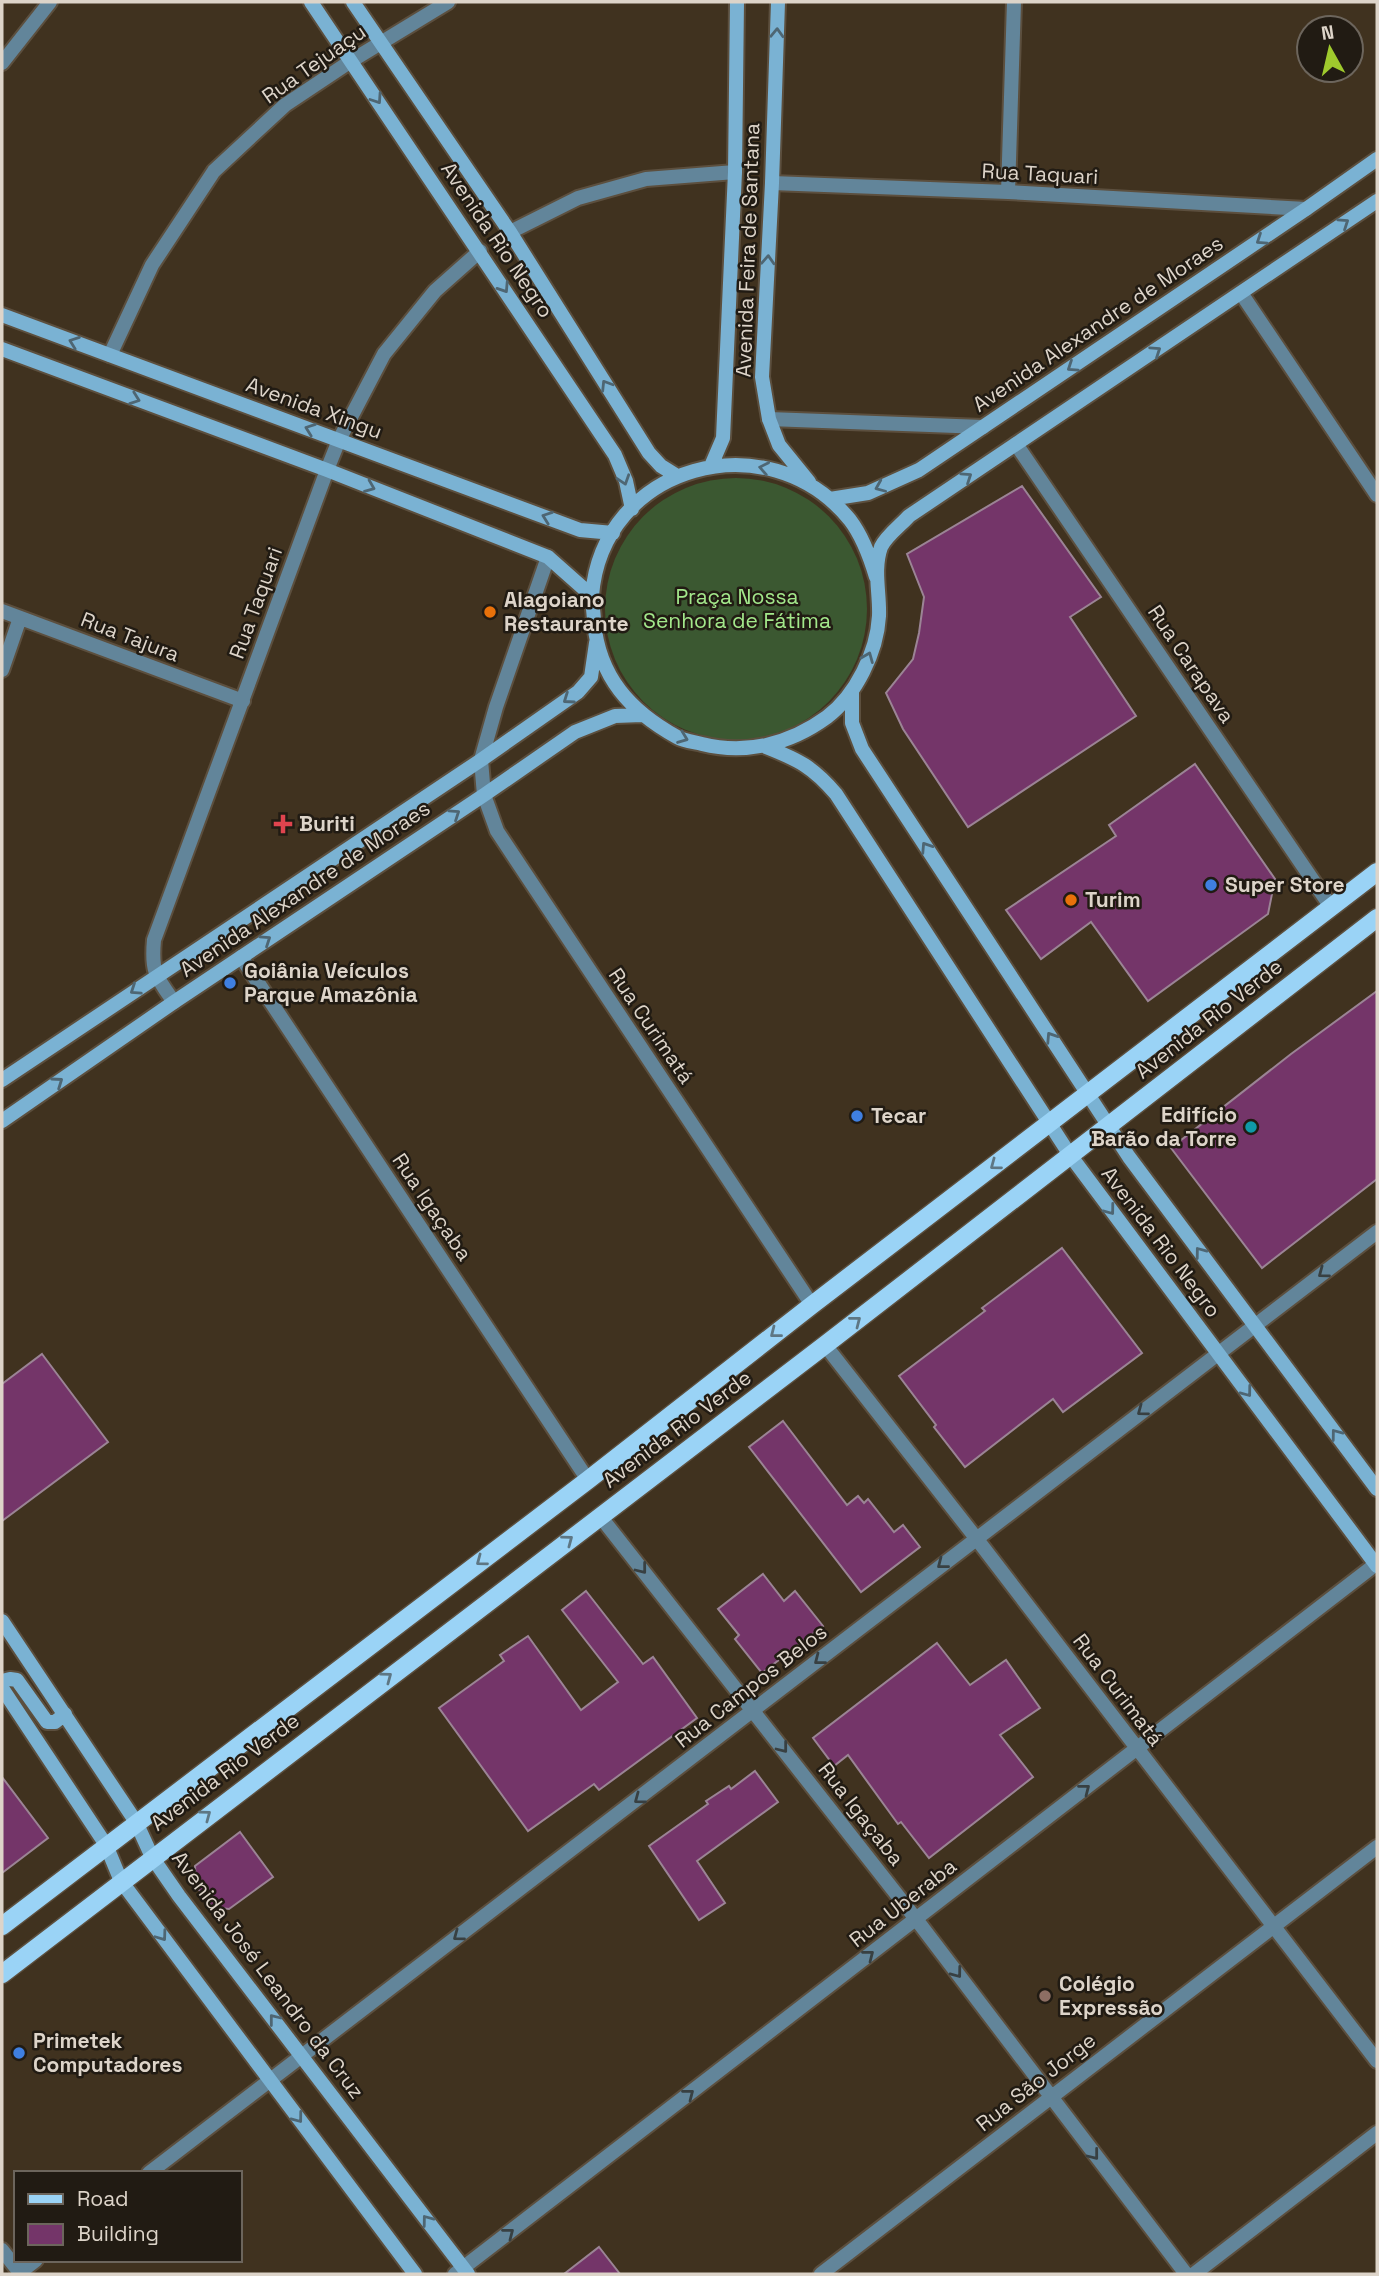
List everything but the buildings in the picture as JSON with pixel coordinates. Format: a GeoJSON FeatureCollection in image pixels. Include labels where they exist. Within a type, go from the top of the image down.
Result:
{"type":"FeatureCollection","features":[{"type":"Feature","properties":{"kind":"main road","name":"Avenida Rio Negro"},"geometry":{"type":"LineString","coordinates":[[311,2],[615,455],[626,481],[632,509]]}},
{"type":"Feature","properties":{"kind":"main road","name":"Avenida Rio Negro"},"geometry":{"type":"LineString","coordinates":[[353,2],[510,232],[649,453],[661,466],[677,476]]}},
{"type":"Feature","properties":{"kind":"main road","name":"Avenida Feira de Santana"},"geometry":{"type":"LineString","coordinates":[[711,466],[723,438],[735,172],[737,2]]}},
{"type":"Feature","properties":{"kind":"main road","name":"Avenida Feira de Santana"},"geometry":{"type":"LineString","coordinates":[[778,2],[762,377],[769,419],[779,445],[812,486]]}},
{"type":"Feature","properties":{"kind":"main road","name":"Avenida Alexandre de Moraes"},"geometry":{"type":"LineString","coordinates":[[830,499],[868,493],[919,470],[1377,159]]}},
{"type":"Feature","properties":{"kind":"main road"},"geometry":{"type":"LineString","coordinates":[[877,577],[867,548],[851,521],[830,499],[812,486],[780,471],[746,464],[711,466],[677,476],[653,490],[612,533],[598,564],[592,596],[596,642],[616,686],[642,715],[680,739],[722,749],[766,747],[800,735],[829,715],[852,690],[871,655],[879,617],[877,577],[882,546],[909,516],[1377,201]]}},
{"type":"Feature","properties":{"kind":"main road","name":"Avenida Xingu"},"geometry":{"type":"LineString","coordinates":[[2,315],[580,530],[612,533]]}},
{"type":"Feature","properties":{"kind":"main road"},"geometry":{"type":"LineString","coordinates":[[2,349],[327,470],[548,557],[592,596]]}},
{"type":"Feature","properties":{"kind":"main road","name":"Avenida Alexandre de Moraes"},"geometry":{"type":"LineString","coordinates":[[2,1080],[481,760],[578,692],[591,677],[596,642]]}},
{"type":"Feature","properties":{"kind":"main road","name":"Avenida Rio Negro"},"geometry":{"type":"LineString","coordinates":[[852,690],[852,723],[862,749],[1129,1157],[1377,1489]]}},
{"type":"Feature","properties":{"kind":"main road","name":"Avenida Alexandre de Moraes"},"geometry":{"type":"LineString","coordinates":[[2,1121],[575,732],[615,716],[642,715]]}},
{"type":"Feature","properties":{"kind":"main road","name":"Avenida Rio Negro"},"geometry":{"type":"LineString","coordinates":[[766,747],[799,760],[820,775],[836,794],[1070,1155],[1377,1565]]}},
{"type":"Feature","properties":{"kind":"main road","name":"Avenida Rio Verde"},"geometry":{"type":"LineString","coordinates":[[2,1926],[588,1480],[811,1305],[1377,872]]}},
{"type":"Feature","properties":{"kind":"main road","name":"Avenida Rio Verde"},"geometry":{"type":"LineString","coordinates":[[2,1974],[825,1345],[1377,918]]}},
{"type":"Feature","properties":{"kind":"main road","name":"Avenida José Leandro da Cruz"},"geometry":{"type":"LineString","coordinates":[[2,1621],[136,1822],[152,1857],[179,1896],[302,2055],[462,2272]]}},
{"type":"Feature","properties":{"kind":"main road"},"geometry":{"type":"LineString","coordinates":[[2,1681],[18,1680],[47,1722],[55,1722],[65,1714]]}},
{"type":"Feature","properties":{"kind":"main road"},"geometry":{"type":"LineString","coordinates":[[2,1688],[106,1845],[121,1881],[415,2274]]}},
{"type":"Feature","properties":{"kind":"street"},"geometry":{"type":"LineString","coordinates":[[2,63],[50,2]]}},
{"type":"Feature","properties":{"kind":"street","name":"Rua Tejuaçu"},"geometry":{"type":"LineString","coordinates":[[110,355],[152,265],[214,171],[285,105],[448,2]]}},
{"type":"Feature","properties":{"kind":"street"},"geometry":{"type":"LineString","coordinates":[[1008,192],[1014,2]]}},
{"type":"Feature","properties":{"kind":"street"},"geometry":{"type":"LineString","coordinates":[[510,232],[578,198],[646,178],[735,172]]}},
{"type":"Feature","properties":{"kind":"street","name":"Rua Taquari"},"geometry":{"type":"LineString","coordinates":[[772,183],[1008,192],[1306,209]]}},
{"type":"Feature","properties":{"kind":"street","name":"Rua Taquari"},"geometry":{"type":"LineString","coordinates":[[156,976],[152,959],[154,940],[339,440],[384,354],[435,290],[480,251]]}},
{"type":"Feature","properties":{"kind":"street"},"geometry":{"type":"LineString","coordinates":[[1241,293],[1377,495]]}},
{"type":"Feature","properties":{"kind":"street"},"geometry":{"type":"LineString","coordinates":[[769,419],[983,427]]}},
{"type":"Feature","properties":{"kind":"street","name":"Rua Carapava"},"geometry":{"type":"LineString","coordinates":[[1016,444],[1331,907]]}},
{"type":"Feature","properties":{"kind":"street"},"geometry":{"type":"LineString","coordinates":[[481,760],[496,707],[548,557]]}},
{"type":"Feature","properties":{"kind":"street","name":"Rua Tajura"},"geometry":{"type":"LineString","coordinates":[[2,611],[243,701]]}},
{"type":"Feature","properties":{"kind":"street"},"geometry":{"type":"LineString","coordinates":[[2,670],[20,618]]}},
{"type":"Feature","properties":{"kind":"street","name":"Rua Curimatá"},"geometry":{"type":"LineString","coordinates":[[481,760],[484,795],[497,831],[811,1305]]}},
{"type":"Feature","properties":{"kind":"street","name":"Rua Igaçaba"},"geometry":{"type":"LineString","coordinates":[[241,957],[588,1480]]}},
{"type":"Feature","properties":{"kind":"street"},"geometry":{"type":"LineString","coordinates":[[156,976],[174,1002]]}},
{"type":"Feature","properties":{"kind":"street","name":"Rua Campos Belos"},"geometry":{"type":"LineString","coordinates":[[152,2171],[1377,1232]]}},
{"type":"Feature","properties":{"kind":"street","name":"Rua Curimatá"},"geometry":{"type":"LineString","coordinates":[[825,1345],[1377,2061]]}},
{"type":"Feature","properties":{"kind":"street","name":"Rua Igaçaba"},"geometry":{"type":"LineString","coordinates":[[600,1516],[916,1919],[1186,2274]]}},
{"type":"Feature","properties":{"kind":"street","name":"Rua Uberaba"},"geometry":{"type":"LineString","coordinates":[[462,2272],[1377,1565]]}},
{"type":"Feature","properties":{"kind":"street","name":"Rua São Jorge"},"geometry":{"type":"LineString","coordinates":[[824,2273],[1377,1847]]}},
{"type":"Feature","properties":{"kind":"street"},"geometry":{"type":"LineString","coordinates":[[1194,2274],[1377,2133]]}},
{"type":"Feature","properties":{"kind":"street"},"geometry":{"type":"LineString","coordinates":[[2,2250],[19,2274],[34,2262]]}},
{"type":"Feature","properties":{"kind":"green space","name":"Praça Nossa Senhora de Fátima"},"geometry":{"type":"Polygon","coordinates":[[[723,478],[749,478],[774,483],[798,493],[829,516],[852,547],[862,571],[867,609],[862,647],[852,671],[829,702],[798,725],[774,735],[749,740],[723,740],[698,735],[674,725],[653,711],[634,692],[620,671],[610,647],[605,622],[605,596],[610,571],[620,547],[634,526],[653,507],[674,493],[698,483],[723,478]]]}},
{"type":"Feature","properties":{"kind":"place","name":"Alagoiano Restaurante"},"geometry":{"type":"Point","coordinates":[490,612]}},
{"type":"Feature","properties":{"kind":"place","name":"Buriti"},"geometry":{"type":"Point","coordinates":[283,824]}},
{"type":"Feature","properties":{"kind":"place","name":"Super Store"},"geometry":{"type":"Point","coordinates":[1211,885]}},
{"type":"Feature","properties":{"kind":"place","name":"Turim"},"geometry":{"type":"Point","coordinates":[1071,900]}},
{"type":"Feature","properties":{"kind":"place","name":"Goiânia Veículos Parque Amazônia"},"geometry":{"type":"Point","coordinates":[230,983]}},
{"type":"Feature","properties":{"kind":"place","name":"Tecar"},"geometry":{"type":"Point","coordinates":[857,1116]}},
{"type":"Feature","properties":{"kind":"place","name":"Edifício Barão da Torre"},"geometry":{"type":"Point","coordinates":[1251,1127]}},
{"type":"Feature","properties":{"kind":"place","name":"Colégio Expressão"},"geometry":{"type":"Point","coordinates":[1045,1996]}},
{"type":"Feature","properties":{"kind":"place","name":"Primetek Computadores"},"geometry":{"type":"Point","coordinates":[19,2053]}}]}
